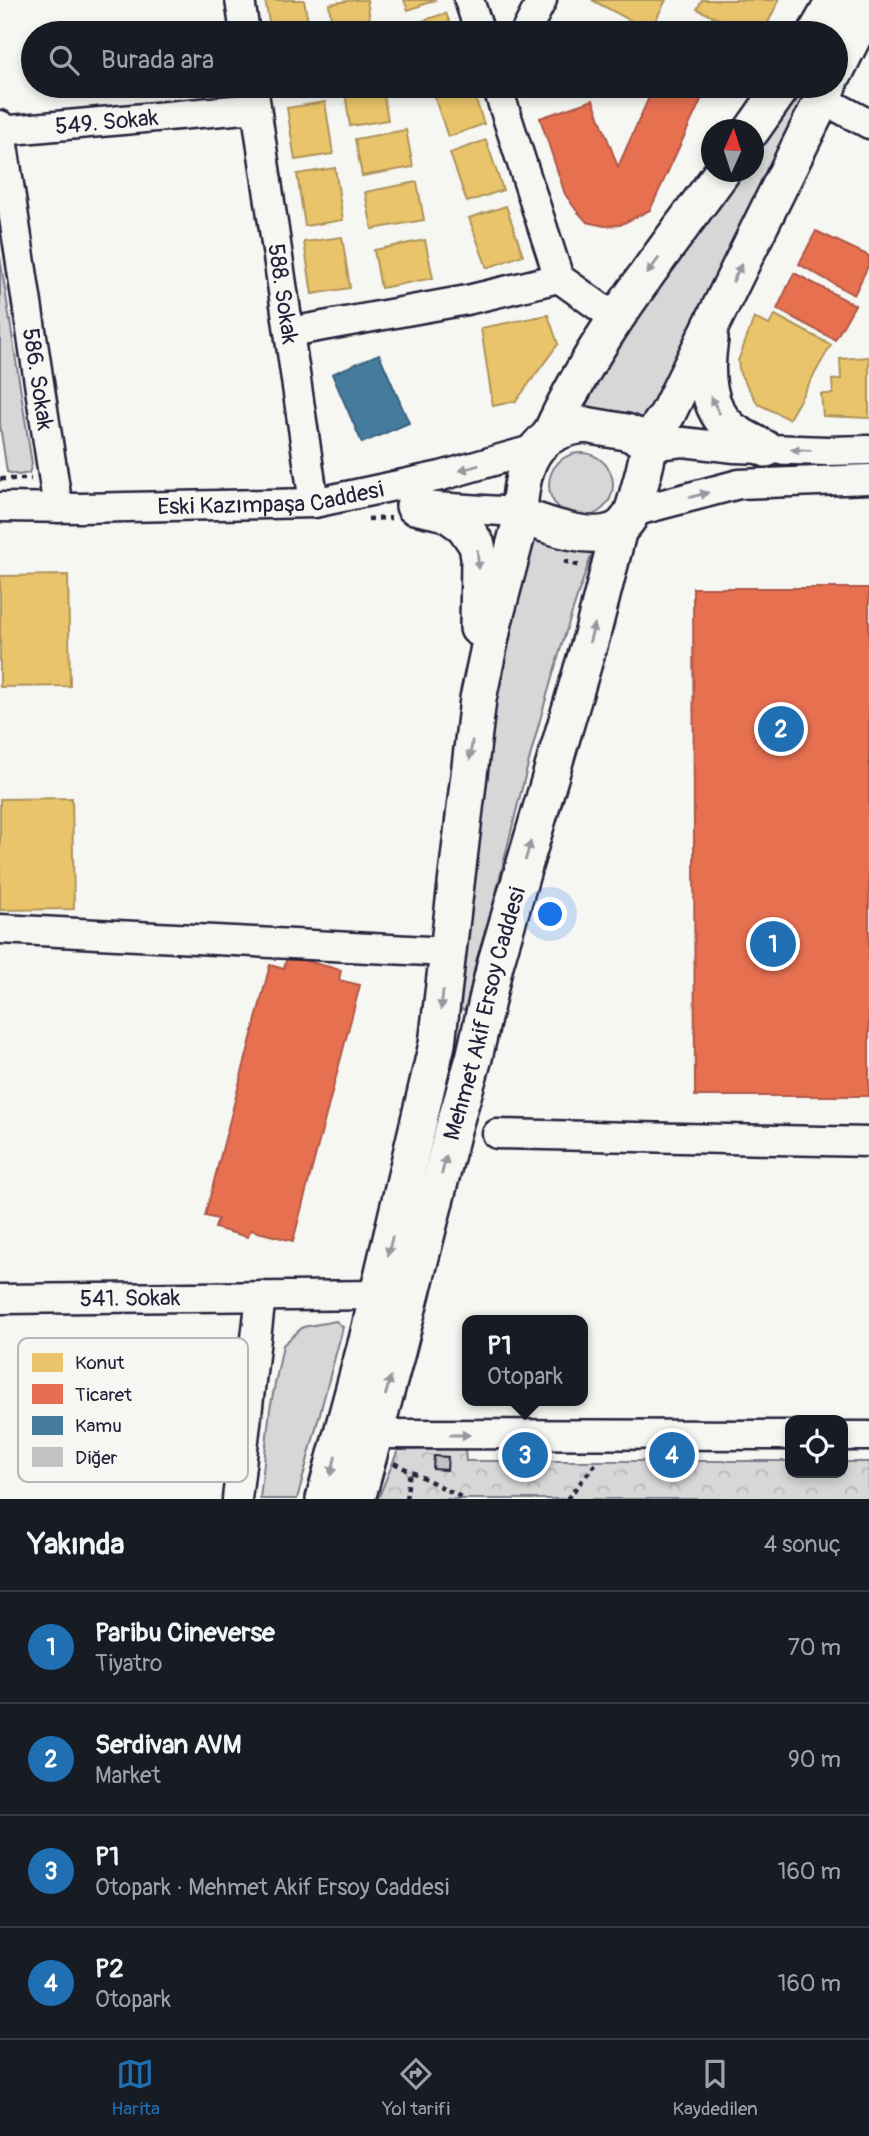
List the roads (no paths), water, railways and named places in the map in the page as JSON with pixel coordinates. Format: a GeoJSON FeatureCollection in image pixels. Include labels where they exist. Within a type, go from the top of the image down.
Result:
{"type":"FeatureCollection","features":[{"type":"Feature","properties":{"kind":"main road"},"geometry":{"type":"LineString","coordinates":[[823,21],[835,0]]}},
{"type":"Feature","properties":{"kind":"main road"},"geometry":{"type":"LineString","coordinates":[[848,47],[869,5]]}},
{"type":"Feature","properties":{"kind":"main road"},"geometry":{"type":"LineString","coordinates":[[760,119],[775,98]]}},
{"type":"Feature","properties":{"kind":"main road"},"geometry":{"type":"LineString","coordinates":[[715,182],[615,318],[526,469],[520,494],[520,514],[569,531],[591,534],[626,520],[648,444],[667,415],[823,98]]}},
{"type":"Feature","properties":{"kind":"main road"},"geometry":{"type":"LineString","coordinates":[[714,321],[706,369],[709,393],[719,414],[732,429],[766,449]]}},
{"type":"Feature","properties":{"kind":"main road"},"geometry":{"type":"LineString","coordinates":[[549,430],[585,425],[626,432],[648,444]]}},
{"type":"Feature","properties":{"kind":"main road"},"geometry":{"type":"LineString","coordinates":[[414,506],[446,513],[464,526],[477,545],[480,558],[478,699]]}},
{"type":"Feature","properties":{"kind":"main road","name":"Mehmet Akif Ersoy Caddesi"},"geometry":{"type":"LineString","coordinates":[[324,1499],[378,1295],[437,1044],[478,699],[520,514]]}},
{"type":"Feature","properties":{"kind":"main road","name":"Mehmet Akif Ersoy Caddesi"},"geometry":{"type":"LineString","coordinates":[[357,1499],[384,1448],[453,1130],[474,1058],[495,965],[626,520]]}},
{"type":"Feature","properties":{"kind":"street"},"geometry":{"type":"LineString","coordinates":[[240,0],[243,21]]}},
{"type":"Feature","properties":{"kind":"street"},"geometry":{"type":"LineString","coordinates":[[469,0],[476,21]]}},
{"type":"Feature","properties":{"kind":"street"},"geometry":{"type":"LineString","coordinates":[[531,21],[542,0]]}},
{"type":"Feature","properties":{"kind":"street","name":"549. Sokak"},"geometry":{"type":"LineString","coordinates":[[0,131],[247,98]]}},
{"type":"Feature","properties":{"kind":"street","name":"588. Sokak"},"geometry":{"type":"LineString","coordinates":[[254,98],[314,503]]}},
{"type":"Feature","properties":{"kind":"street"},"geometry":{"type":"LineString","coordinates":[[501,98],[559,278],[615,318]]}},
{"type":"Feature","properties":{"kind":"street"},"geometry":{"type":"LineString","coordinates":[[842,98],[869,124]]}},
{"type":"Feature","properties":{"kind":"street","name":"586. Sokak"},"geometry":{"type":"LineString","coordinates":[[0,125],[58,508]]}},
{"type":"Feature","properties":{"kind":"street"},"geometry":{"type":"LineString","coordinates":[[290,332],[467,300],[559,278]]}},
{"type":"Feature","properties":{"kind":"street","name":"Eski Kazımpaşa Caddesi"},"geometry":{"type":"LineString","coordinates":[[314,503],[442,476],[549,430]]}},
{"type":"Feature","properties":{"kind":"street"},"geometry":{"type":"LineString","coordinates":[[648,444],[683,442],[766,449],[869,450]]}},
{"type":"Feature","properties":{"kind":"street"},"geometry":{"type":"LineString","coordinates":[[626,520],[739,484],[869,479]]}},
{"type":"Feature","properties":{"kind":"street","name":"Eski Kazımpaşa Caddesi"},"geometry":{"type":"LineString","coordinates":[[0,507],[314,503],[414,506],[520,514]]}},
{"type":"Feature","properties":{"kind":"street"},"geometry":{"type":"LineString","coordinates":[[0,929],[448,952]]}},
{"type":"Feature","properties":{"kind":"street"},"geometry":{"type":"LineString","coordinates":[[497,1134],[869,1142]]}},
{"type":"Feature","properties":{"kind":"street","name":"541. Sokak"},"geometry":{"type":"LineString","coordinates":[[0,1300],[378,1295]]}},
{"type":"Feature","properties":{"kind":"street"},"geometry":{"type":"LineString","coordinates":[[248,1406],[261,1296]]}},
{"type":"Feature","properties":{"kind":"street"},"geometry":{"type":"LineString","coordinates":[[384,1448],[495,1435],[785,1435]]}},
{"type":"Feature","properties":{"kind":"street"},"geometry":{"type":"LineString","coordinates":[[848,1436],[869,1436]]}},
{"type":"Feature","properties":{"kind":"place","name":"Serdivan AVM"},"geometry":{"type":"Point","coordinates":[781,729]}},
{"type":"Feature","properties":{"kind":"place","name":"Paribu Cineverse"},"geometry":{"type":"Point","coordinates":[773,944]}},
{"type":"Feature","properties":{"kind":"place","name":"P1"},"geometry":{"type":"Point","coordinates":[525,1455]}},
{"type":"Feature","properties":{"kind":"place","name":"P2"},"geometry":{"type":"Point","coordinates":[672,1455]}}]}
